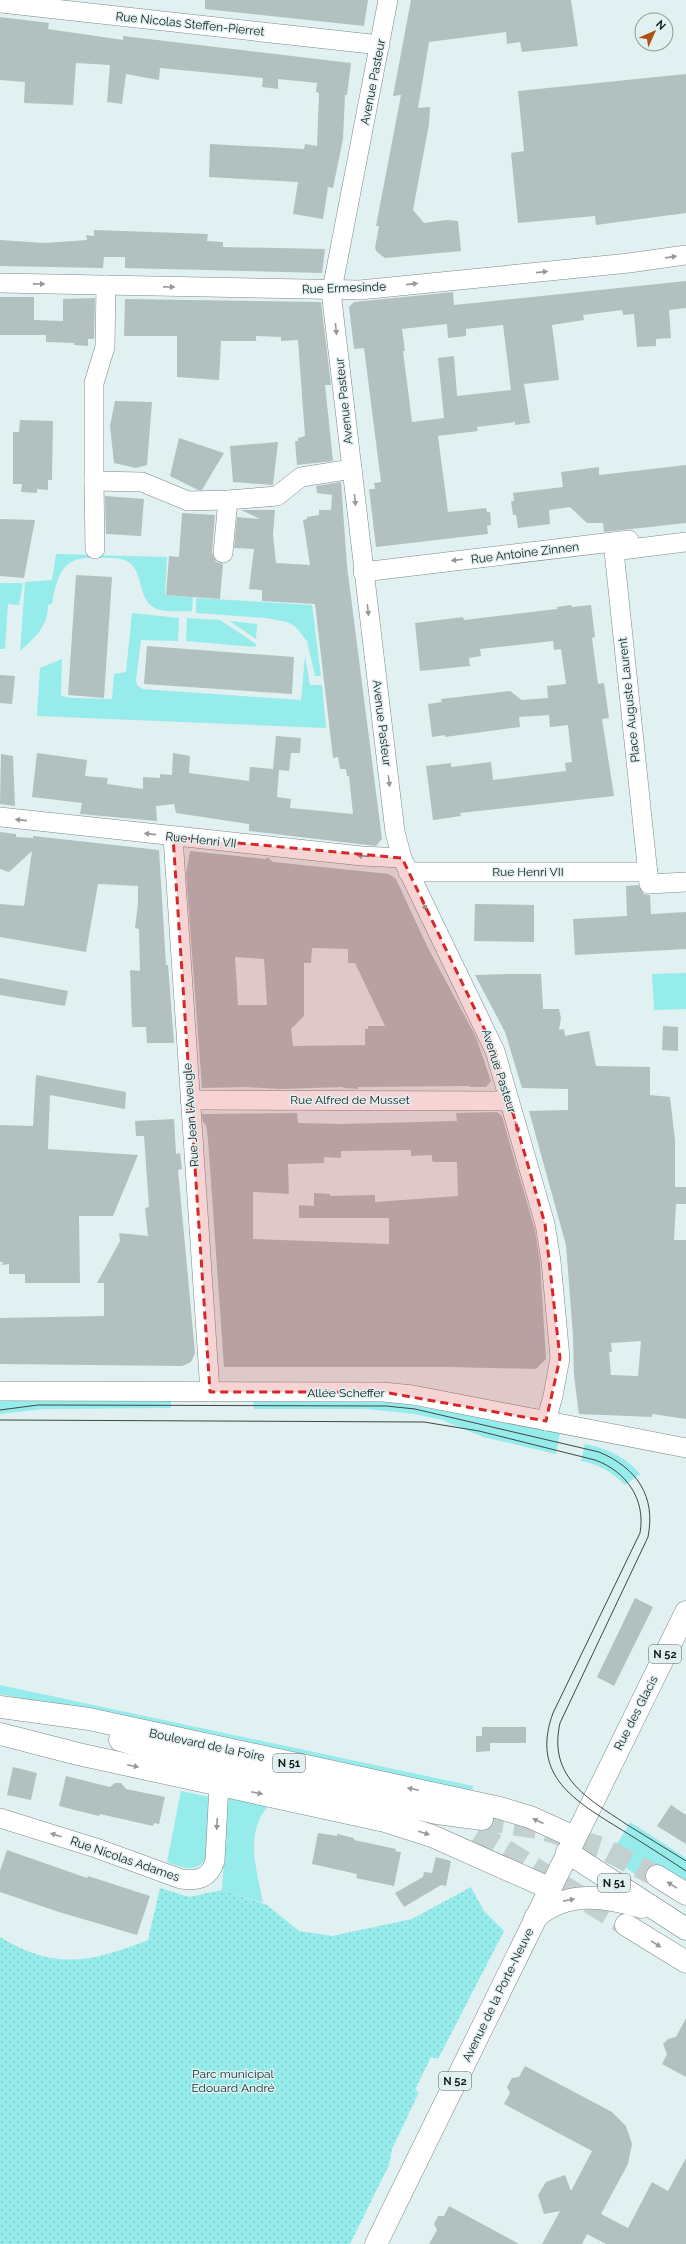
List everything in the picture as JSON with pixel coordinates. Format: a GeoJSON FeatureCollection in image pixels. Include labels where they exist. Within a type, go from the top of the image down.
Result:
{"type":"FeatureCollection","features":[{"type":"Feature","properties":{"kind":"main road","name":"Rue des Glacis"},"geometry":{"type":"LineString","coordinates":[[570,1845],[686,1612]]}},
{"type":"Feature","properties":{"kind":"main road","name":"Boulevard de la Foire"},"geometry":{"type":"LineString","coordinates":[[0,1708],[88,1730],[182,1758]]}},
{"type":"Feature","properties":{"kind":"main road","name":"Boulevard de la Foire"},"geometry":{"type":"LineString","coordinates":[[0,1708],[89,1719],[500,1808],[530,1817],[570,1845]]}},
{"type":"Feature","properties":{"kind":"main road","name":"Boulevard de la Foire"},"geometry":{"type":"LineString","coordinates":[[0,1733],[182,1758],[438,1813],[480,1826]]}},
{"type":"Feature","properties":{"kind":"main road","name":"Boulevard de la Foire"},"geometry":{"type":"LineString","coordinates":[[0,1733],[219,1785],[385,1821],[432,1836],[549,1888]]}},
{"type":"Feature","properties":{"kind":"main road","name":"N 52"},"geometry":{"type":"LineString","coordinates":[[535,1918],[570,1845]]}},
{"type":"Feature","properties":{"kind":"main road","name":"N 51"},"geometry":{"type":"LineString","coordinates":[[570,1845],[686,1929]]}},
{"type":"Feature","properties":{"kind":"main road"},"geometry":{"type":"LineString","coordinates":[[657,1876],[686,1894]]}},
{"type":"Feature","properties":{"kind":"main road"},"geometry":{"type":"LineString","coordinates":[[535,1918],[558,1902],[580,1898],[607,1899],[662,1913]]}},
{"type":"Feature","properties":{"kind":"main road","name":"Avenue de la Porte-Neuve"},"geometry":{"type":"LineString","coordinates":[[376,2244],[535,1918]]}},
{"type":"Feature","properties":{"kind":"main road"},"geometry":{"type":"LineString","coordinates":[[626,1925],[686,1962]]}},
{"type":"Feature","properties":{"kind":"street","name":"Avenue Pasteur"},"geometry":{"type":"LineString","coordinates":[[388,0],[332,290],[363,572],[395,832],[405,865],[495,1051],[545,1224],[551,1261],[560,1358],[553,1396],[546,1421]]}},
{"type":"Feature","properties":{"kind":"street","name":"Rue Nicolas Steffen-Pierret"},"geometry":{"type":"LineString","coordinates":[[0,3],[380,45]]}},
{"type":"Feature","properties":{"kind":"street","name":"Rue Ermesinde"},"geometry":{"type":"LineString","coordinates":[[0,283],[360,290],[550,271],[686,255]]}},
{"type":"Feature","properties":{"kind":"street"},"geometry":{"type":"LineString","coordinates":[[95,549],[94,383],[105,347],[106,285]]}},
{"type":"Feature","properties":{"kind":"street"},"geometry":{"type":"LineString","coordinates":[[94,481],[142,482],[188,501],[228,500],[277,496],[301,477],[352,469]]}},
{"type":"Feature","properties":{"kind":"street"},"geometry":{"type":"LineString","coordinates":[[223,553],[228,500]]}},
{"type":"Feature","properties":{"kind":"street","name":"Rue Antoine Zinnen"},"geometry":{"type":"LineString","coordinates":[[363,572],[686,534]]}},
{"type":"Feature","properties":{"kind":"street","name":"Place Auguste Laurent"},"geometry":{"type":"LineString","coordinates":[[648,872],[614,551],[686,542]]}},
{"type":"Feature","properties":{"kind":"street","name":"Rue Henri VII"},"geometry":{"type":"LineString","coordinates":[[0,817],[173,837],[362,856],[405,865],[648,872]]}},
{"type":"Feature","properties":{"kind":"street","name":"Rue Jean l'Aveugle"},"geometry":{"type":"LineString","coordinates":[[173,837],[210,1392]]}},
{"type":"Feature","properties":{"kind":"street"},"geometry":{"type":"LineString","coordinates":[[648,872],[649,884],[686,882]]}},
{"type":"Feature","properties":{"kind":"street","name":"Rue Alfred de Musset"},"geometry":{"type":"LineString","coordinates":[[190,1100],[509,1101]]}},
{"type":"Feature","properties":{"kind":"street","name":"Allée Scheffer"},"geometry":{"type":"LineString","coordinates":[[0,1391],[383,1392],[413,1395],[686,1448]]}},
{"type":"Feature","properties":{"kind":"street","name":"Rue Nicolas Adames"},"geometry":{"type":"LineString","coordinates":[[0,1818],[96,1848],[181,1879],[196,1881],[205,1877],[212,1870],[215,1861],[219,1785]]}},
{"type":"Feature","properties":{"kind":"highlighted area"},"geometry":{"type":"Polygon","coordinates":[[[173,837],[402,858],[495,1051],[545,1224],[560,1358],[546,1421],[383,1392],[210,1392],[173,837]]]}},
{"type":"Feature","properties":{"kind":"green space"},"geometry":{"type":"Polygon","coordinates":[[[56,554],[167,557],[165,595],[193,597],[192,611],[167,611],[153,607],[143,593],[136,571],[127,561],[115,558],[83,558],[67,565],[62,572],[58,580],[52,604],[48,605],[46,620],[43,626],[20,651],[25,582],[52,580],[56,554]]]}},
{"type":"Feature","properties":{"kind":"green space"},"geometry":{"type":"Polygon","coordinates":[[[0,583],[23,583],[19,605],[8,604],[5,649],[0,649],[0,583]]]}},
{"type":"Feature","properties":{"kind":"green space"},"geometry":{"type":"Polygon","coordinates":[[[196,598],[312,605],[321,676],[315,676],[307,641],[295,626],[287,622],[266,618],[196,613],[196,598]]]}},
{"type":"Feature","properties":{"kind":"green space"},"geometry":{"type":"Polygon","coordinates":[[[132,613],[179,618],[178,641],[141,640],[136,680],[137,685],[142,689],[301,700],[305,656],[310,685],[322,685],[326,728],[37,716],[40,668],[62,659],[61,696],[73,698],[112,699],[114,674],[126,672],[132,613]]]}},
{"type":"Feature","properties":{"kind":"green space"},"geometry":{"type":"Polygon","coordinates":[[[187,618],[220,620],[256,644],[255,647],[186,641],[187,618]]]}},
{"type":"Feature","properties":{"kind":"green space"},"geometry":{"type":"Polygon","coordinates":[[[230,621],[257,624],[256,639],[230,621]]]}},
{"type":"Feature","properties":{"kind":"green space"},"geometry":{"type":"Polygon","coordinates":[[[686,973],[686,1009],[654,1010],[652,974],[686,973]]]}},
{"type":"Feature","properties":{"kind":"green space"},"geometry":{"type":"Polygon","coordinates":[[[0,1400],[171,1400],[171,1408],[44,1409],[0,1414],[0,1400]]]}},
{"type":"Feature","properties":{"kind":"green space"},"geometry":{"type":"Polygon","coordinates":[[[253,1401],[394,1402],[560,1432],[556,1454],[483,1437],[442,1420],[415,1414],[366,1409],[254,1409],[253,1401]]]}},
{"type":"Feature","properties":{"kind":"green space"},"geometry":{"type":"Polygon","coordinates":[[[585,1444],[601,1448],[615,1454],[628,1462],[640,1474],[625,1485],[605,1469],[594,1464],[581,1461],[585,1444]]]}},
{"type":"Feature","properties":{"kind":"green space"},"geometry":{"type":"Polygon","coordinates":[[[0,1685],[473,1786],[472,1794],[0,1694],[0,1685]]]}},
{"type":"Feature","properties":{"kind":"green space"},"geometry":{"type":"Polygon","coordinates":[[[181,1791],[209,1797],[207,1857],[199,1866],[194,1868],[184,1868],[167,1862],[181,1791]]]}},
{"type":"Feature","properties":{"kind":"green space"},"geometry":{"type":"Polygon","coordinates":[[[228,1797],[268,1806],[256,1828],[254,1840],[254,1853],[263,1903],[222,1890],[228,1797]]]}},
{"type":"Feature","properties":{"kind":"green space"},"geometry":{"type":"Polygon","coordinates":[[[630,1822],[686,1858],[686,1884],[653,1886],[611,1858],[610,1856],[630,1822]]]}},
{"type":"Feature","properties":{"kind":"green space","name":"Parc municipal Edouard André"},"geometry":{"type":"Polygon","coordinates":[[[471,1887],[484,1911],[504,1931],[438,2059],[431,2057],[415,2090],[419,2092],[392,2149],[389,2165],[350,2244],[0,2244],[0,1937],[20,1948],[38,1955],[56,1959],[74,1960],[109,1954],[148,1940],[160,1888],[189,1897],[222,1890],[267,1905],[299,1931],[332,1936],[412,1919],[471,1887]]]}},
{"type":"Feature","properties":{"kind":"building"},"geometry":{"type":"Polygon","coordinates":[[[205,0],[368,0],[364,26],[205,9],[205,0]]]}},
{"type":"Feature","properties":{"kind":"building"},"geometry":{"type":"Polygon","coordinates":[[[411,0],[571,0],[578,46],[522,52],[520,42],[507,44],[506,32],[429,42],[418,108],[430,107],[429,124],[413,210],[424,223],[447,220],[458,221],[461,251],[385,258],[377,252],[375,248],[379,226],[376,226],[401,95],[393,96],[411,0]]]}},
{"type":"Feature","properties":{"kind":"building"},"geometry":{"type":"Polygon","coordinates":[[[0,17],[49,23],[48,29],[123,40],[123,36],[351,63],[347,95],[345,95],[343,139],[333,188],[328,187],[323,219],[293,214],[298,182],[209,177],[210,144],[304,149],[305,144],[317,146],[319,93],[316,92],[317,83],[278,79],[278,89],[262,87],[263,78],[160,68],[159,80],[126,74],[122,104],[107,102],[110,65],[76,63],[73,105],[24,103],[25,82],[0,80],[0,17]]]}},
{"type":"Feature","properties":{"kind":"building"},"geometry":{"type":"Polygon","coordinates":[[[686,74],[686,213],[596,225],[595,216],[518,223],[511,153],[524,151],[518,91],[686,74]]]}},
{"type":"Feature","properties":{"kind":"building"},"geometry":{"type":"Polygon","coordinates":[[[94,230],[208,234],[207,241],[223,242],[223,247],[325,249],[322,273],[125,268],[125,257],[104,257],[103,268],[0,266],[0,240],[45,243],[87,240],[86,235],[94,236],[94,230]]]}},
{"type":"Feature","properties":{"kind":"building"},"geometry":{"type":"Polygon","coordinates":[[[686,281],[686,308],[669,310],[671,338],[656,339],[656,346],[637,347],[634,314],[623,315],[622,310],[583,315],[584,320],[552,325],[559,380],[524,384],[530,423],[515,425],[515,422],[477,427],[478,431],[438,436],[448,512],[486,508],[487,512],[490,512],[491,525],[487,526],[488,534],[376,547],[369,489],[375,489],[374,483],[381,482],[364,348],[354,349],[349,307],[354,302],[453,292],[454,305],[686,281]],[[447,324],[402,329],[405,351],[403,351],[412,422],[444,418],[438,358],[454,356],[457,396],[511,390],[503,325],[466,329],[466,336],[448,338],[447,324]]]}},
{"type":"Feature","properties":{"kind":"building"},"geometry":{"type":"Polygon","coordinates":[[[0,297],[34,297],[34,320],[63,321],[63,299],[95,298],[94,339],[88,339],[88,346],[74,345],[74,343],[46,342],[46,335],[0,335],[0,297]]]}},
{"type":"Feature","properties":{"kind":"building"},"geometry":{"type":"Polygon","coordinates":[[[125,299],[321,302],[331,385],[325,385],[333,461],[297,465],[295,441],[298,441],[298,438],[305,436],[298,340],[281,341],[281,337],[256,336],[256,341],[221,341],[219,380],[177,377],[177,336],[124,336],[125,299]]]}},
{"type":"Feature","properties":{"kind":"building"},"geometry":{"type":"Polygon","coordinates":[[[115,401],[152,402],[147,465],[136,468],[114,463],[110,426],[115,401]]]}},
{"type":"Feature","properties":{"kind":"building"},"geometry":{"type":"Polygon","coordinates":[[[20,420],[53,421],[52,480],[48,480],[48,490],[37,489],[37,493],[21,492],[22,484],[13,484],[13,432],[19,432],[20,420]]]}},
{"type":"Feature","properties":{"kind":"building"},"geometry":{"type":"Polygon","coordinates":[[[179,438],[224,453],[202,490],[198,490],[170,476],[179,438]]]}},
{"type":"Feature","properties":{"kind":"building"},"geometry":{"type":"Polygon","coordinates":[[[278,442],[273,485],[233,482],[230,446],[278,442]]]}},
{"type":"Feature","properties":{"kind":"building"},"geometry":{"type":"Polygon","coordinates":[[[686,465],[686,523],[604,532],[603,523],[587,523],[570,507],[549,510],[550,524],[518,528],[516,515],[513,515],[511,501],[514,501],[513,493],[563,487],[561,472],[599,467],[599,475],[686,465]]]}},
{"type":"Feature","properties":{"kind":"building"},"geometry":{"type":"Polygon","coordinates":[[[341,482],[347,566],[382,839],[376,846],[249,831],[249,824],[176,813],[174,804],[156,806],[157,821],[80,814],[82,803],[32,797],[37,753],[87,760],[85,776],[108,778],[107,784],[143,789],[143,777],[160,778],[160,774],[172,775],[173,753],[190,756],[189,773],[249,781],[250,767],[273,769],[276,736],[301,738],[300,753],[291,753],[289,771],[279,770],[277,797],[291,799],[290,808],[353,814],[349,776],[347,776],[346,769],[340,769],[338,757],[333,758],[315,604],[262,601],[262,590],[249,589],[254,549],[234,548],[237,517],[260,519],[241,510],[275,510],[273,535],[276,563],[310,565],[303,520],[307,519],[307,517],[319,515],[319,510],[331,510],[332,495],[317,493],[316,486],[341,482]]]}},
{"type":"Feature","properties":{"kind":"building"},"geometry":{"type":"Polygon","coordinates":[[[105,496],[144,499],[141,536],[106,534],[105,496]]]}},
{"type":"Feature","properties":{"kind":"building"},"geometry":{"type":"Polygon","coordinates":[[[182,513],[215,515],[212,552],[216,562],[223,564],[220,599],[166,595],[169,556],[179,557],[182,513]]]}},
{"type":"Feature","properties":{"kind":"building"},"geometry":{"type":"Polygon","coordinates":[[[0,519],[35,520],[24,578],[0,576],[0,519]]]}},
{"type":"Feature","properties":{"kind":"building"},"geometry":{"type":"Polygon","coordinates":[[[76,575],[112,577],[104,698],[68,695],[76,575]]]}},
{"type":"Feature","properties":{"kind":"building"},"geometry":{"type":"Polygon","coordinates":[[[571,605],[572,607],[591,605],[595,637],[592,638],[598,684],[604,683],[609,718],[602,719],[614,796],[460,813],[461,816],[433,820],[426,766],[451,763],[451,767],[491,762],[493,780],[566,771],[565,763],[572,762],[568,725],[550,727],[549,715],[519,717],[520,727],[445,737],[445,735],[432,737],[428,704],[442,702],[441,699],[510,691],[522,700],[548,698],[547,686],[566,684],[561,649],[554,650],[553,641],[480,649],[481,656],[469,658],[470,666],[420,671],[415,623],[463,617],[464,620],[557,609],[557,607],[571,605]]]}},
{"type":"Feature","properties":{"kind":"building"},"geometry":{"type":"Polygon","coordinates":[[[147,646],[294,657],[292,694],[144,684],[147,646]]]}},
{"type":"Feature","properties":{"kind":"building"},"geometry":{"type":"Polygon","coordinates":[[[0,675],[15,676],[12,704],[0,703],[0,675]]]}},
{"type":"Feature","properties":{"kind":"building"},"geometry":{"type":"Polygon","coordinates":[[[1,754],[13,756],[15,806],[0,804],[1,754]]]}},
{"type":"Feature","properties":{"kind":"building"},"geometry":{"type":"Polygon","coordinates":[[[0,832],[16,834],[16,837],[33,838],[33,836],[159,850],[166,965],[168,965],[174,1043],[147,1043],[146,1027],[132,1027],[130,970],[140,971],[139,929],[135,928],[138,904],[138,886],[98,884],[86,952],[0,937],[0,904],[24,906],[32,851],[9,872],[0,869],[0,832]]]}},
{"type":"Feature","properties":{"kind":"building"},"geometry":{"type":"Polygon","coordinates":[[[190,851],[265,859],[268,857],[273,862],[389,874],[396,879],[427,946],[476,1037],[491,1081],[486,1087],[358,1087],[358,1089],[343,1087],[280,1089],[245,1087],[202,1088],[186,873],[190,851]],[[312,948],[311,963],[304,963],[304,1016],[291,1029],[293,1046],[365,1045],[365,1029],[368,1029],[368,1026],[385,1026],[355,963],[348,963],[348,949],[312,948]],[[235,957],[238,1005],[267,1005],[264,959],[235,957]]]}},
{"type":"Feature","properties":{"kind":"building"},"geometry":{"type":"Polygon","coordinates":[[[638,885],[644,894],[650,895],[651,914],[686,912],[686,949],[575,955],[573,919],[627,916],[626,886],[638,885]]]}},
{"type":"Feature","properties":{"kind":"building"},"geometry":{"type":"Polygon","coordinates":[[[475,904],[534,905],[534,942],[474,941],[475,904]]]}},
{"type":"Feature","properties":{"kind":"building"},"geometry":{"type":"Polygon","coordinates":[[[541,974],[543,1009],[559,1009],[561,1018],[559,1030],[564,1029],[565,1036],[589,1031],[596,1066],[650,1067],[650,1095],[670,1097],[675,1140],[675,1187],[686,1187],[686,1204],[676,1204],[674,1240],[686,1240],[686,1419],[652,1414],[652,1417],[579,1414],[574,1376],[573,1336],[566,1245],[529,1111],[568,1110],[568,1089],[522,1088],[505,1032],[475,975],[541,974]],[[641,1341],[611,1343],[612,1352],[609,1352],[611,1375],[638,1376],[641,1341]]]}},
{"type":"Feature","properties":{"kind":"building"},"geometry":{"type":"Polygon","coordinates":[[[0,978],[68,991],[65,1006],[0,995],[0,978]]]}},
{"type":"Feature","properties":{"kind":"building"},"geometry":{"type":"Polygon","coordinates":[[[663,1026],[678,1027],[678,1051],[662,1050],[663,1026]]]}},
{"type":"Feature","properties":{"kind":"building"},"geometry":{"type":"Polygon","coordinates":[[[36,1075],[126,1092],[125,1109],[50,1095],[48,1149],[138,1155],[113,1216],[79,1216],[80,1283],[25,1283],[25,1274],[9,1274],[9,1264],[2,1265],[3,1262],[0,1262],[0,1125],[33,1126],[36,1075]]]}},
{"type":"Feature","properties":{"kind":"building"},"geometry":{"type":"Polygon","coordinates":[[[497,1112],[502,1116],[535,1230],[540,1262],[546,1359],[536,1369],[449,1367],[224,1367],[208,1140],[206,1125],[203,1122],[202,1114],[297,1113],[298,1123],[341,1124],[457,1121],[456,1113],[497,1112]],[[411,1150],[341,1151],[341,1158],[324,1157],[324,1163],[288,1164],[289,1194],[253,1192],[253,1239],[389,1244],[389,1218],[299,1218],[299,1205],[314,1206],[314,1193],[330,1194],[330,1196],[375,1195],[375,1202],[458,1196],[457,1162],[435,1162],[432,1161],[432,1155],[411,1156],[411,1150]]]}},
{"type":"Feature","properties":{"kind":"building"},"geometry":{"type":"Polygon","coordinates":[[[174,1119],[176,1154],[180,1153],[182,1169],[178,1170],[195,1353],[191,1362],[182,1366],[0,1364],[0,1318],[104,1316],[104,1283],[97,1283],[120,1241],[119,1233],[148,1236],[145,1208],[149,1207],[144,1136],[136,1136],[135,1121],[174,1119]]]}},
{"type":"Feature","properties":{"kind":"building"},"geometry":{"type":"Polygon","coordinates":[[[635,1598],[653,1607],[614,1686],[597,1677],[635,1598]]]}},
{"type":"Feature","properties":{"kind":"building"},"geometry":{"type":"Polygon","coordinates":[[[482,1727],[526,1727],[526,1743],[490,1743],[490,1751],[476,1752],[476,1736],[482,1736],[482,1727]]]}},
{"type":"Feature","properties":{"kind":"building"},"geometry":{"type":"Polygon","coordinates":[[[13,1767],[37,1773],[31,1800],[7,1795],[13,1767]]]}},
{"type":"Feature","properties":{"kind":"building"},"geometry":{"type":"Polygon","coordinates":[[[66,1776],[110,1787],[115,1783],[121,1783],[126,1789],[165,1797],[159,1824],[154,1823],[153,1826],[100,1814],[99,1816],[59,1806],[66,1776]]]}},
{"type":"Feature","properties":{"kind":"building"},"geometry":{"type":"Polygon","coordinates":[[[671,1805],[686,1815],[686,1844],[657,1826],[671,1805]]]}},
{"type":"Feature","properties":{"kind":"building"},"geometry":{"type":"Polygon","coordinates":[[[318,1833],[337,1836],[337,1834],[354,1838],[354,1840],[396,1849],[395,1851],[401,1852],[394,1886],[356,1878],[357,1874],[312,1864],[318,1833]]]}},
{"type":"Feature","properties":{"kind":"building"},"geometry":{"type":"Polygon","coordinates":[[[7,1850],[87,1878],[88,1876],[150,1896],[137,1935],[59,1912],[0,1892],[0,1871],[7,1850]]]}},
{"type":"Feature","properties":{"kind":"building"},"geometry":{"type":"Polygon","coordinates":[[[436,1857],[451,1861],[446,1886],[441,1885],[404,1907],[395,1893],[423,1877],[424,1872],[432,1873],[436,1857]]]}},
{"type":"Feature","properties":{"kind":"building"},"geometry":{"type":"Polygon","coordinates":[[[686,2018],[686,2077],[662,2064],[667,2054],[663,2044],[668,2039],[676,2037],[686,2018]]]}},
{"type":"Feature","properties":{"kind":"building"},"geometry":{"type":"Polygon","coordinates":[[[525,2066],[612,2112],[626,2126],[632,2144],[628,2164],[601,2214],[628,2228],[652,2182],[668,2191],[686,2158],[686,2244],[606,2244],[587,2234],[582,2244],[542,2244],[560,2211],[544,2214],[538,2195],[546,2182],[565,2175],[571,2191],[592,2151],[504,2104],[510,2093],[507,2087],[512,2078],[519,2077],[525,2066]]]}},
{"type":"Feature","properties":{"kind":"building"},"geometry":{"type":"Polygon","coordinates":[[[449,2206],[519,2244],[429,2244],[437,2230],[434,2224],[438,2216],[444,2216],[449,2206]]]}},
{"type":"Feature","properties":{"kind":"tunnel"},"geometry":{"type":"LineString","coordinates":[[482,1819],[543,1829],[602,1848],[657,1876]]}},
{"type":"Feature","properties":{"kind":"tunnel"},"geometry":{"type":"LineString","coordinates":[[477,1833],[626,1925]]}},
{"type":"Feature","properties":{"kind":"tram line"},"geometry":{"type":"LineString","coordinates":[[0,1410],[38,1405],[386,1406],[415,1409],[599,1452],[624,1466],[641,1485],[646,1496],[650,1522],[648,1537],[560,1723],[558,1742],[560,1758],[565,1772],[585,1795],[626,1824],[686,1861]]}},
{"type":"Feature","properties":{"kind":"tram line"},"geometry":{"type":"LineString","coordinates":[[0,1420],[424,1422],[479,1431],[595,1460],[616,1471],[624,1479],[637,1498],[640,1509],[640,1533],[553,1713],[547,1735],[547,1754],[552,1770],[561,1784],[573,1797],[686,1871]]}}]}
